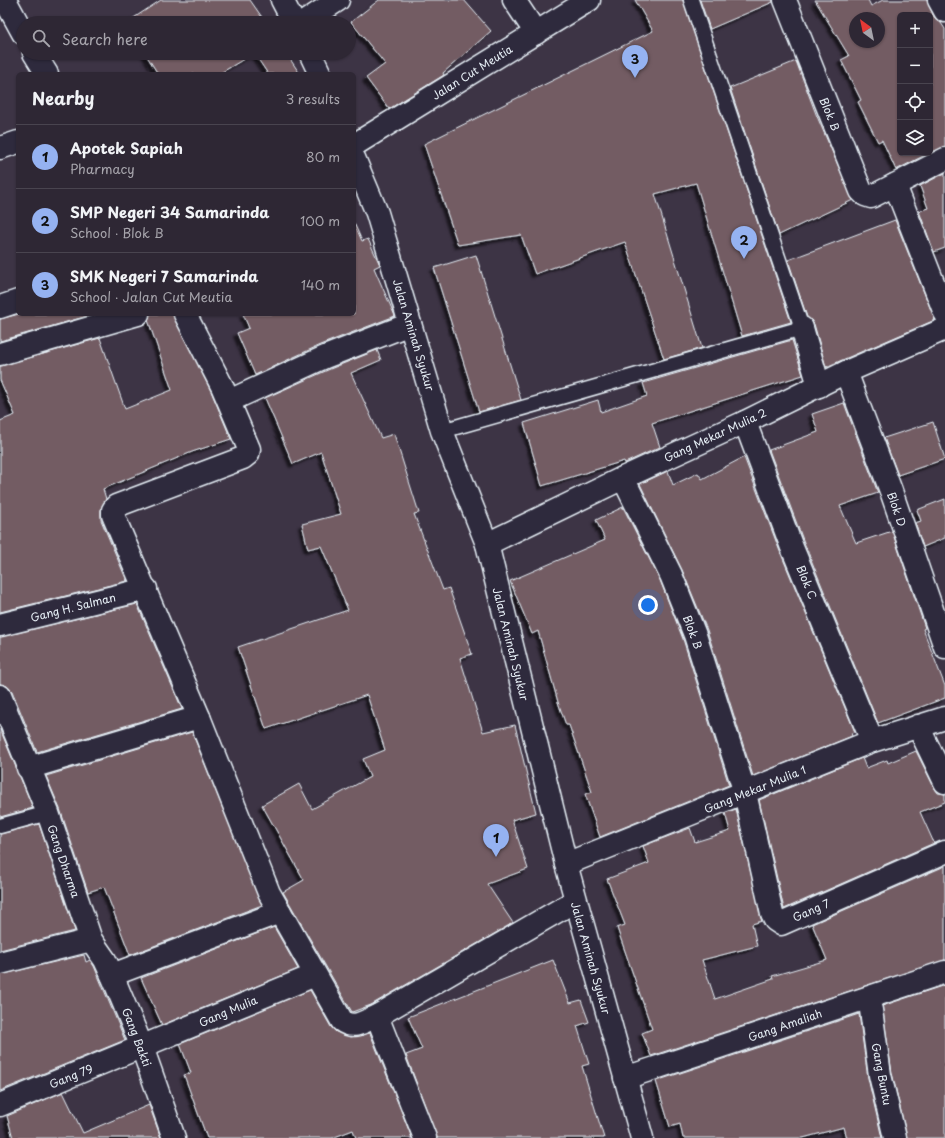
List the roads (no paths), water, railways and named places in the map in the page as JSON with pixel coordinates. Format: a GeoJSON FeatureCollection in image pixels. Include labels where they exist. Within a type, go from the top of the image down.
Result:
{"type":"FeatureCollection","features":[{"type":"Feature","properties":{"kind":"street"},"geometry":{"type":"LineString","coordinates":[[4,0],[16,21]]}},
{"type":"Feature","properties":{"kind":"street"},"geometry":{"type":"LineString","coordinates":[[282,0],[290,16]]}},
{"type":"Feature","properties":{"kind":"street"},"geometry":{"type":"LineString","coordinates":[[314,16],[338,0]]}},
{"type":"Feature","properties":{"kind":"street"},"geometry":{"type":"LineString","coordinates":[[514,0],[536,33]]}},
{"type":"Feature","properties":{"kind":"street","name":"Jalan Cut Meutia"},"geometry":{"type":"LineString","coordinates":[[356,144],[589,0]]}},
{"type":"Feature","properties":{"kind":"street","name":"Blok B"},"geometry":{"type":"LineString","coordinates":[[785,0],[861,191],[864,195],[871,197],[895,185]]}},
{"type":"Feature","properties":{"kind":"street"},"geometry":{"type":"LineString","coordinates":[[939,0],[945,11]]}},
{"type":"Feature","properties":{"kind":"street"},"geometry":{"type":"LineString","coordinates":[[38,60],[45,72]]}},
{"type":"Feature","properties":{"kind":"street"},"geometry":{"type":"LineString","coordinates":[[313,60],[319,72]]}},
{"type":"Feature","properties":{"kind":"street"},"geometry":{"type":"LineString","coordinates":[[0,148],[16,143]]}},
{"type":"Feature","properties":{"kind":"street"},"geometry":{"type":"LineString","coordinates":[[945,159],[895,185],[945,313]]}},
{"type":"Feature","properties":{"kind":"street","name":"Jalan Aminah Syukur"},"geometry":{"type":"LineString","coordinates":[[356,163],[377,213],[442,431],[487,544],[575,901],[642,1138]]}},
{"type":"Feature","properties":{"kind":"street"},"geometry":{"type":"LineString","coordinates":[[0,307],[16,302]]}},
{"type":"Feature","properties":{"kind":"street"},"geometry":{"type":"LineString","coordinates":[[0,354],[131,316]]}},
{"type":"Feature","properties":{"kind":"street"},"geometry":{"type":"LineString","coordinates":[[186,316],[229,401],[250,449],[248,454],[243,458],[116,506],[112,510],[113,515],[146,589],[199,717],[269,893],[342,1021],[346,1024],[354,1026],[377,1016],[575,901]]}},
{"type":"Feature","properties":{"kind":"street"},"geometry":{"type":"LineString","coordinates":[[229,401],[325,357],[410,324]]}},
{"type":"Feature","properties":{"kind":"street"},"geometry":{"type":"LineString","coordinates":[[802,328],[819,386]]}},
{"type":"Feature","properties":{"kind":"street","name":"Gang Mekar Mulia 2"},"geometry":{"type":"LineString","coordinates":[[487,544],[623,478],[745,422],[846,372],[945,329]]}},
{"type":"Feature","properties":{"kind":"street","name":"Blok D"},"geometry":{"type":"LineString","coordinates":[[846,372],[891,491],[945,648]]}},
{"type":"Feature","properties":{"kind":"street","name":"Blok C"},"geometry":{"type":"LineString","coordinates":[[745,422],[788,538],[872,741]]}},
{"type":"Feature","properties":{"kind":"street","name":"Blok B"},"geometry":{"type":"LineString","coordinates":[[623,478],[671,575],[695,635],[745,793]]}},
{"type":"Feature","properties":{"kind":"street","name":"Gang H. Salman"},"geometry":{"type":"LineString","coordinates":[[0,625],[146,589]]}},
{"type":"Feature","properties":{"kind":"street","name":"Gang Dharma"},"geometry":{"type":"LineString","coordinates":[[0,696],[28,768],[48,813],[91,940]]}},
{"type":"Feature","properties":{"kind":"street"},"geometry":{"type":"LineString","coordinates":[[28,768],[199,717]]}},
{"type":"Feature","properties":{"kind":"street","name":"Gang Mekar Mulia 1"},"geometry":{"type":"LineString","coordinates":[[566,864],[872,741],[945,718]]}},
{"type":"Feature","properties":{"kind":"street"},"geometry":{"type":"LineString","coordinates":[[918,726],[945,782]]}},
{"type":"Feature","properties":{"kind":"street","name":"Gang 7"},"geometry":{"type":"LineString","coordinates":[[745,793],[772,914],[781,924],[945,852]]}},
{"type":"Feature","properties":{"kind":"street"},"geometry":{"type":"LineString","coordinates":[[112,975],[280,912]]}},
{"type":"Feature","properties":{"kind":"street"},"geometry":{"type":"LineString","coordinates":[[0,963],[91,940]]}},
{"type":"Feature","properties":{"kind":"street","name":"Gang Bakti"},"geometry":{"type":"LineString","coordinates":[[91,940],[105,960],[112,975],[142,1047],[174,1138]]}},
{"type":"Feature","properties":{"kind":"street","name":"Gang Amaliah"},"geometry":{"type":"LineString","coordinates":[[625,1078],[945,972]]}},
{"type":"Feature","properties":{"kind":"street","name":"Gang Mulia"},"geometry":{"type":"LineString","coordinates":[[142,1047],[315,975]]}},
{"type":"Feature","properties":{"kind":"street","name":"Gang Buntu"},"geometry":{"type":"LineString","coordinates":[[871,1010],[880,1075],[895,1138]]}},
{"type":"Feature","properties":{"kind":"street"},"geometry":{"type":"LineString","coordinates":[[377,1016],[425,1138]]}},
{"type":"Feature","properties":{"kind":"street","name":"Gang 79"},"geometry":{"type":"LineString","coordinates":[[0,1104],[142,1047]]}},
{"type":"Feature","properties":{"kind":"lane"},"geometry":{"type":"LineString","coordinates":[[442,431],[802,328],[691,0]]}},
{"type":"Feature","properties":{"kind":"lane"},"geometry":{"type":"LineString","coordinates":[[0,826],[48,813]]}},
{"type":"Feature","properties":{"kind":"place","name":"SMK Negeri 7 Samarinda"},"geometry":{"type":"Point","coordinates":[635,78]}},
{"type":"Feature","properties":{"kind":"place","name":"SMP Negeri 34 Samarinda"},"geometry":{"type":"Point","coordinates":[744,259]}},
{"type":"Feature","properties":{"kind":"place","name":"Apotek Sapiah"},"geometry":{"type":"Point","coordinates":[496,857]}}]}
